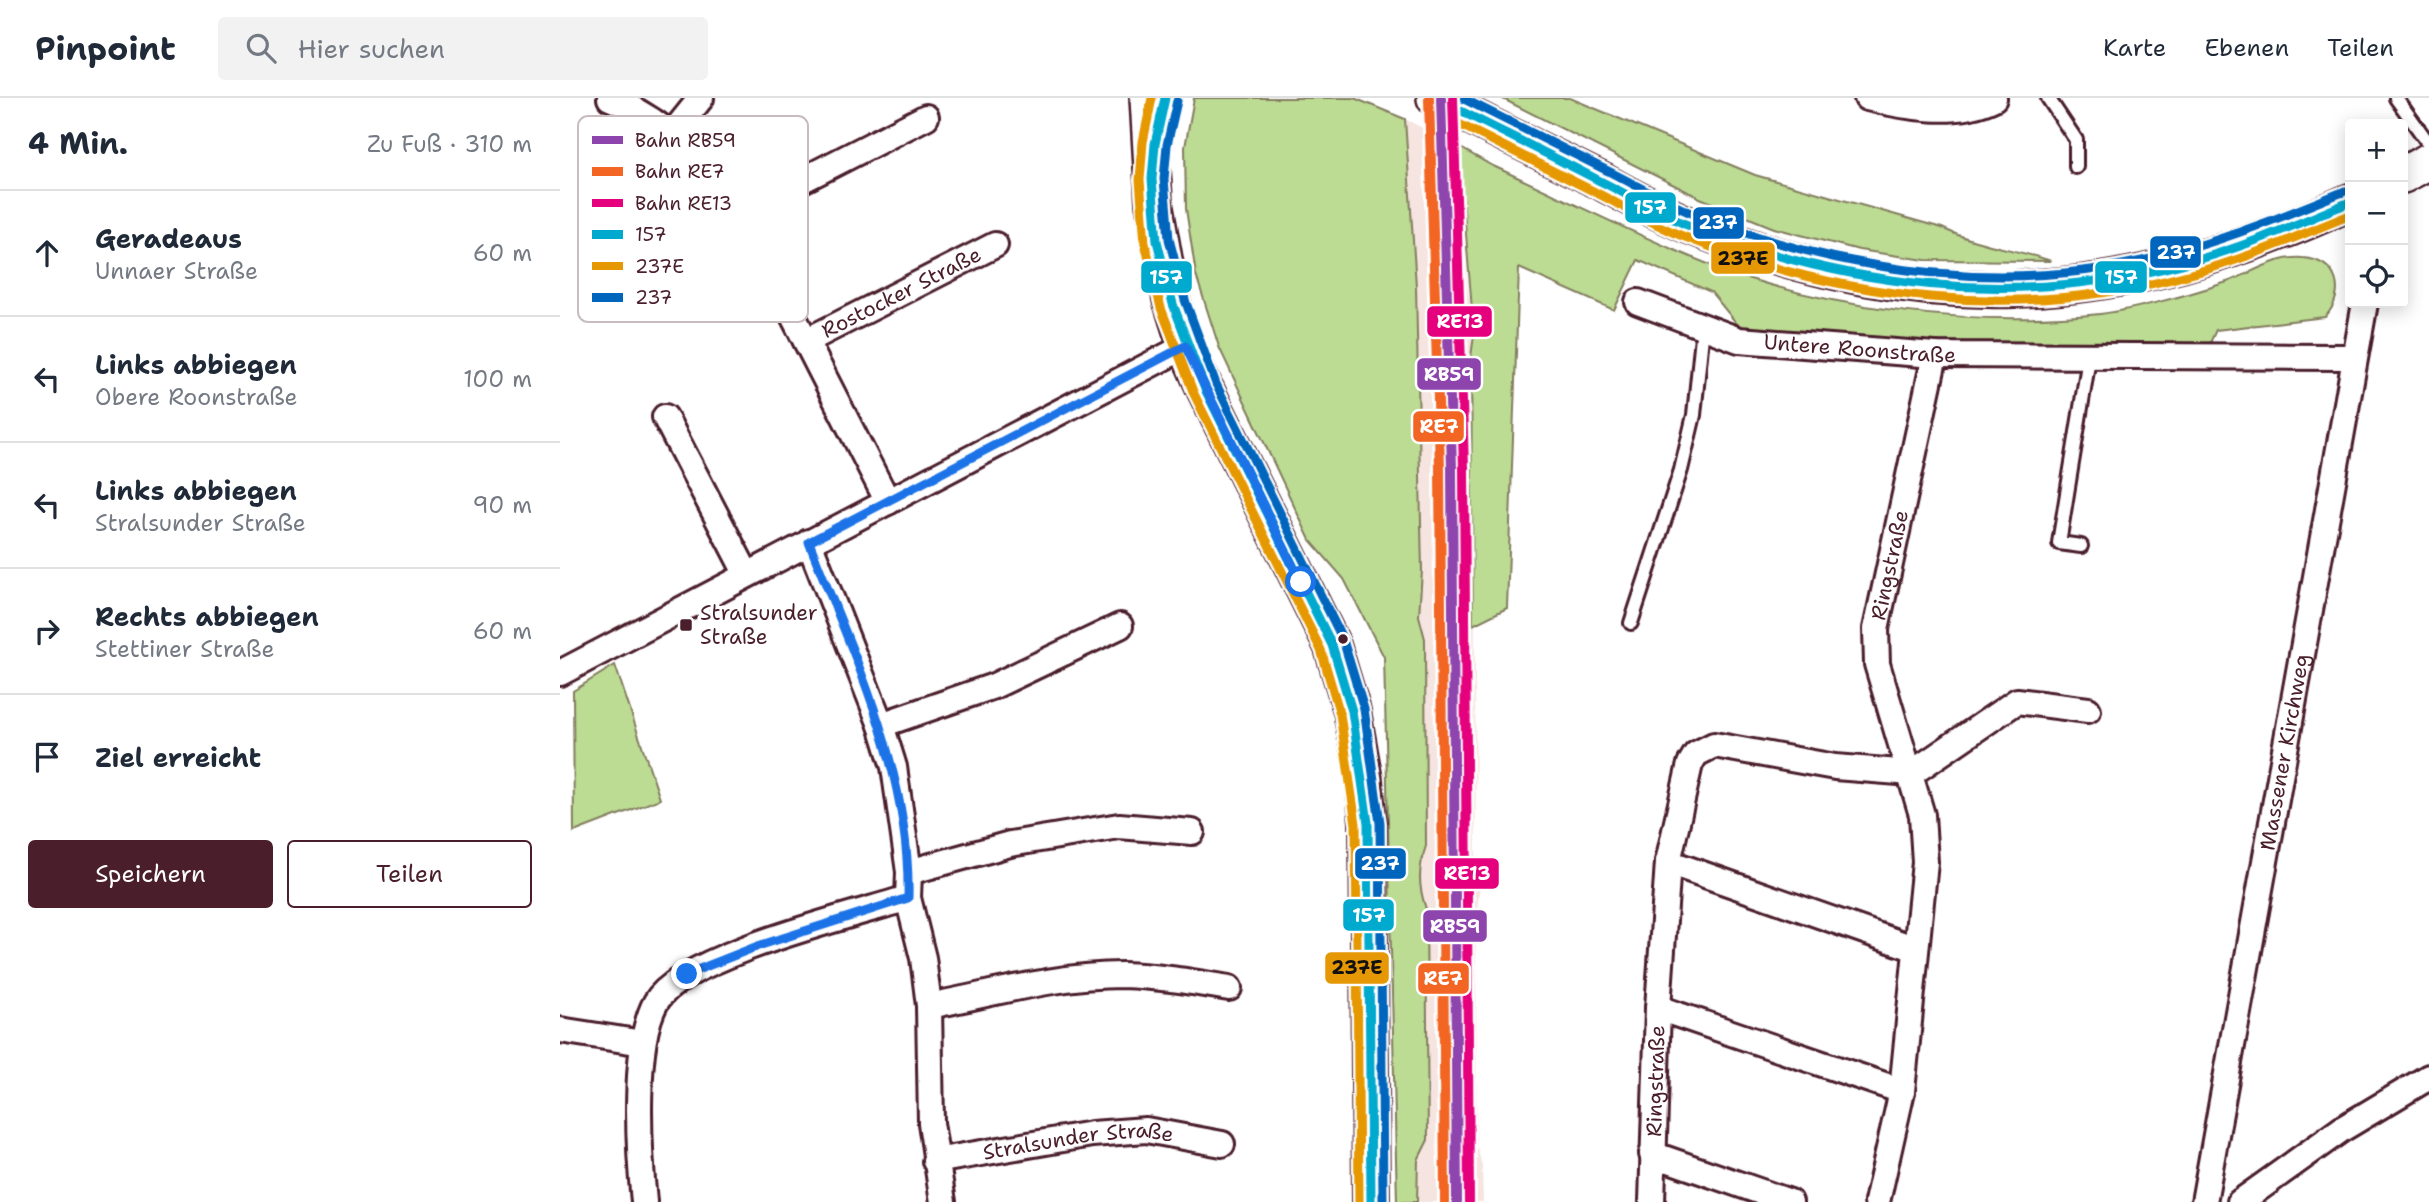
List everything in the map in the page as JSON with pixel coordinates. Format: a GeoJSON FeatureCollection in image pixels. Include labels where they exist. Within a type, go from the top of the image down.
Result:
{"type":"FeatureCollection","features":[{"type":"Feature","properties":{"kind":"main road"},"geometry":{"type":"LineString","coordinates":[[1148,98],[1154,203],[1160,251],[1185,346],[1332,645],[1352,711],[1364,780],[1368,823],[1371,1202]]}},
{"type":"Feature","properties":{"kind":"main road"},"geometry":{"type":"LineString","coordinates":[[1153,152],[1165,98]]}},
{"type":"Feature","properties":{"kind":"main road"},"geometry":{"type":"LineString","coordinates":[[1435,98],[1683,223],[1765,253],[1836,272],[1912,286],[2066,288],[2114,281],[2181,266],[2237,249],[2345,204]]}},
{"type":"Feature","properties":{"kind":"main road"},"geometry":{"type":"LineString","coordinates":[[2408,172],[2429,161]]}},
{"type":"Feature","properties":{"kind":"street","name":"Rostocker Straße"},"geometry":{"type":"LineString","coordinates":[[610,98],[646,116]]}},
{"type":"Feature","properties":{"kind":"street"},"geometry":{"type":"LineString","coordinates":[[686,116],[701,98]]}},
{"type":"Feature","properties":{"kind":"street"},"geometry":{"type":"LineString","coordinates":[[1867,98],[1928,109],[1958,107],[1994,98]]}},
{"type":"Feature","properties":{"kind":"street"},"geometry":{"type":"LineString","coordinates":[[808,177],[926,117]]}},
{"type":"Feature","properties":{"kind":"street","name":"Rostocker Straße"},"geometry":{"type":"LineString","coordinates":[[806,341],[995,245]]}},
{"type":"Feature","properties":{"kind":"street","name":"Untere Roonstraße"},"geometry":{"type":"LineString","coordinates":[[1638,302],[1739,340],[1935,355],[2353,358]]}},
{"type":"Feature","properties":{"kind":"street","name":"Massener Kirchweg"},"geometry":{"type":"LineString","coordinates":[[2204,1202],[2364,308]]}},
{"type":"Feature","properties":{"kind":"street","name":"Rostocker Straße"},"geometry":{"type":"LineString","coordinates":[[796,322],[888,502]]}},
{"type":"Feature","properties":{"kind":"street"},"geometry":{"type":"LineString","coordinates":[[560,673],[746,573],[888,502],[1185,346]]}},
{"type":"Feature","properties":{"kind":"street","name":"Ringstraße"},"geometry":{"type":"LineString","coordinates":[[1877,1202],[1902,1091],[1925,862],[1922,815],[1912,773],[1877,664],[1876,629],[1935,355]]}},
{"type":"Feature","properties":{"kind":"street"},"geometry":{"type":"LineString","coordinates":[[665,417],[746,573]]}},
{"type":"Feature","properties":{"kind":"street"},"geometry":{"type":"LineString","coordinates":[[809,542],[881,725],[894,767],[909,872],[908,898],[923,958],[929,1006],[931,1123],[943,1202]]}},
{"type":"Feature","properties":{"kind":"street"},"geometry":{"type":"LineString","coordinates":[[881,725],[994,686],[1121,626]]}},
{"type":"Feature","properties":{"kind":"street"},"geometry":{"type":"LineString","coordinates":[[1912,773],[2017,701],[2088,710]]}},
{"type":"Feature","properties":{"kind":"street","name":"Ringstraße"},"geometry":{"type":"LineString","coordinates":[[1652,1202],[1658,1008],[1668,862],[1690,764],[1696,754],[1704,748],[1714,746],[1835,767],[1912,773]]}},
{"type":"Feature","properties":{"kind":"street"},"geometry":{"type":"LineString","coordinates":[[909,872],[1010,844],[1119,826],[1192,832]]}},
{"type":"Feature","properties":{"kind":"street"},"geometry":{"type":"LineString","coordinates":[[1668,862],[1916,949]]}},
{"type":"Feature","properties":{"kind":"street"},"geometry":{"type":"LineString","coordinates":[[644,1202],[639,1158],[643,1043],[647,1020],[656,1000],[667,988],[687,974],[758,946],[908,898]]}},
{"type":"Feature","properties":{"kind":"street"},"geometry":{"type":"LineString","coordinates":[[929,1006],[1058,981],[1119,975],[1163,977],[1229,988]]}},
{"type":"Feature","properties":{"kind":"street","name":"Ringstraße"},"geometry":{"type":"LineString","coordinates":[[1658,1008],[1902,1091]]}},
{"type":"Feature","properties":{"kind":"street"},"geometry":{"type":"LineString","coordinates":[[560,1030],[643,1043]]}},
{"type":"Feature","properties":{"kind":"street"},"geometry":{"type":"LineString","coordinates":[[2240,1202],[2342,1129],[2429,1077]]}},
{"type":"Feature","properties":{"kind":"street","name":"Stralsunder Straße"},"geometry":{"type":"LineString","coordinates":[[935,1161],[1092,1134],[1146,1130],[1222,1144]]}},
{"type":"Feature","properties":{"kind":"street","name":"Ringstraße"},"geometry":{"type":"LineString","coordinates":[[1652,1154],[1790,1202]]}},
{"type":"Feature","properties":{"kind":"lane"},"geometry":{"type":"LineString","coordinates":[[2048,98],[2076,140],[2076,167]]}},
{"type":"Feature","properties":{"kind":"lane"},"geometry":{"type":"LineString","coordinates":[[2396,98],[2429,144]]}},
{"type":"Feature","properties":{"kind":"lane"},"geometry":{"type":"LineString","coordinates":[[1631,623],[1681,470],[1694,415],[1703,326]]}},
{"type":"Feature","properties":{"kind":"lane"},"geometry":{"type":"LineString","coordinates":[[2081,546],[2059,543],[2089,358]]}},
{"type":"Feature","properties":{"kind":"shaded area"},"geometry":{"type":"Polygon","coordinates":[[[1405,119],[1459,147],[1468,292],[1473,313],[1476,854],[1481,877],[1476,919],[1477,1146],[1482,1166],[1483,1202],[1417,1202],[1418,1160],[1428,1139],[1426,909],[1419,889],[1419,867],[1426,846],[1425,639],[1419,616],[1422,571],[1416,286],[1405,119]]]}},
{"type":"Feature","properties":{"kind":"green space"},"geometry":{"type":"Polygon","coordinates":[[[1194,98],[1354,98],[1405,119],[1416,286],[1422,571],[1419,616],[1425,639],[1426,846],[1420,878],[1426,909],[1428,1140],[1418,1160],[1417,1202],[1397,1202],[1384,657],[1344,579],[1310,540],[1219,347],[1196,275],[1186,209],[1185,147],[1194,98]]]}},
{"type":"Feature","properties":{"kind":"green space"},"geometry":{"type":"Polygon","coordinates":[[[1501,98],[1570,98],[1755,175],[2051,261],[1925,260],[1859,250],[1774,228],[1700,198],[1501,98]]]}},
{"type":"Feature","properties":{"kind":"green space"},"geometry":{"type":"Polygon","coordinates":[[[1459,147],[1599,216],[1708,264],[1753,280],[1850,303],[1952,316],[2002,318],[2100,314],[2196,292],[2233,280],[2273,262],[2293,258],[2315,260],[2331,271],[2337,288],[2336,298],[2325,317],[2216,330],[2209,345],[1927,341],[1742,330],[1711,292],[1638,260],[1614,310],[1519,268],[1507,608],[1473,625],[1471,357],[1474,335],[1459,147]]]}},
{"type":"Feature","properties":{"kind":"green space"},"geometry":{"type":"Polygon","coordinates":[[[615,665],[660,799],[574,832],[573,691],[615,665]]]}},
{"type":"Feature","properties":{"kind":"rail line","name":"RE7"},"geometry":{"type":"LineString","coordinates":[[1429,98],[1440,468],[1445,1202]]}},
{"type":"Feature","properties":{"kind":"rail line","name":"RB59"},"geometry":{"type":"LineString","coordinates":[[1441,98],[1452,468],[1457,1202]]}},
{"type":"Feature","properties":{"kind":"rail line","name":"RE13"},"geometry":{"type":"LineString","coordinates":[[1453,98],[1464,468],[1469,1202]]}},
{"type":"Feature","properties":{"kind":"transit line","name":"237E"},"geometry":{"type":"LineString","coordinates":[[1152,98],[1143,142],[1140,180],[1145,243],[1161,308],[1194,394],[1321,650],[1340,714],[1356,824],[1359,1202]]}},
{"type":"Feature","properties":{"kind":"transit line","name":"157"},"geometry":{"type":"LineString","coordinates":[[1165,98],[1155,144],[1152,179],[1157,241],[1173,304],[1205,389],[1332,645],[1352,711],[1368,823],[1371,1202]]}},
{"type":"Feature","properties":{"kind":"transit line","name":"157"},"geometry":{"type":"LineString","coordinates":[[1435,98],[1685,224],[1746,246],[1807,263],[1930,285],[1992,288],[2118,278],[2225,251],[2345,204]]}},
{"type":"Feature","properties":{"kind":"transit line","name":"237"},"geometry":{"type":"LineString","coordinates":[[1462,98],[1689,212],[1748,234],[1870,264],[1932,273],[1995,276],[2057,274],[2119,265],[2223,238],[2345,191]]}},
{"type":"Feature","properties":{"kind":"transit line","name":"237"},"geometry":{"type":"LineString","coordinates":[[1177,101],[1167,145],[1164,179],[1169,239],[1185,300],[1216,384],[1343,640],[1364,709],[1380,823],[1383,1202]]}},
{"type":"Feature","properties":{"kind":"transit line","name":"237E"},"geometry":{"type":"LineString","coordinates":[[1429,109],[1680,235],[1803,275],[1866,289],[1930,297],[1995,300],[2059,298],[2123,289],[2187,275],[2228,262],[2345,217]]}},
{"type":"Feature","properties":{"kind":"place","name":"Stralsunder Straße"},"geometry":{"type":"Point","coordinates":[686,625]}},
{"type":"Feature","properties":{"kind":"route"},"geometry":{"type":"LineString","coordinates":[[687,974],[758,946],[908,898],[909,872],[894,767],[881,725],[809,542],[1185,346],[1301,582]]}}]}
